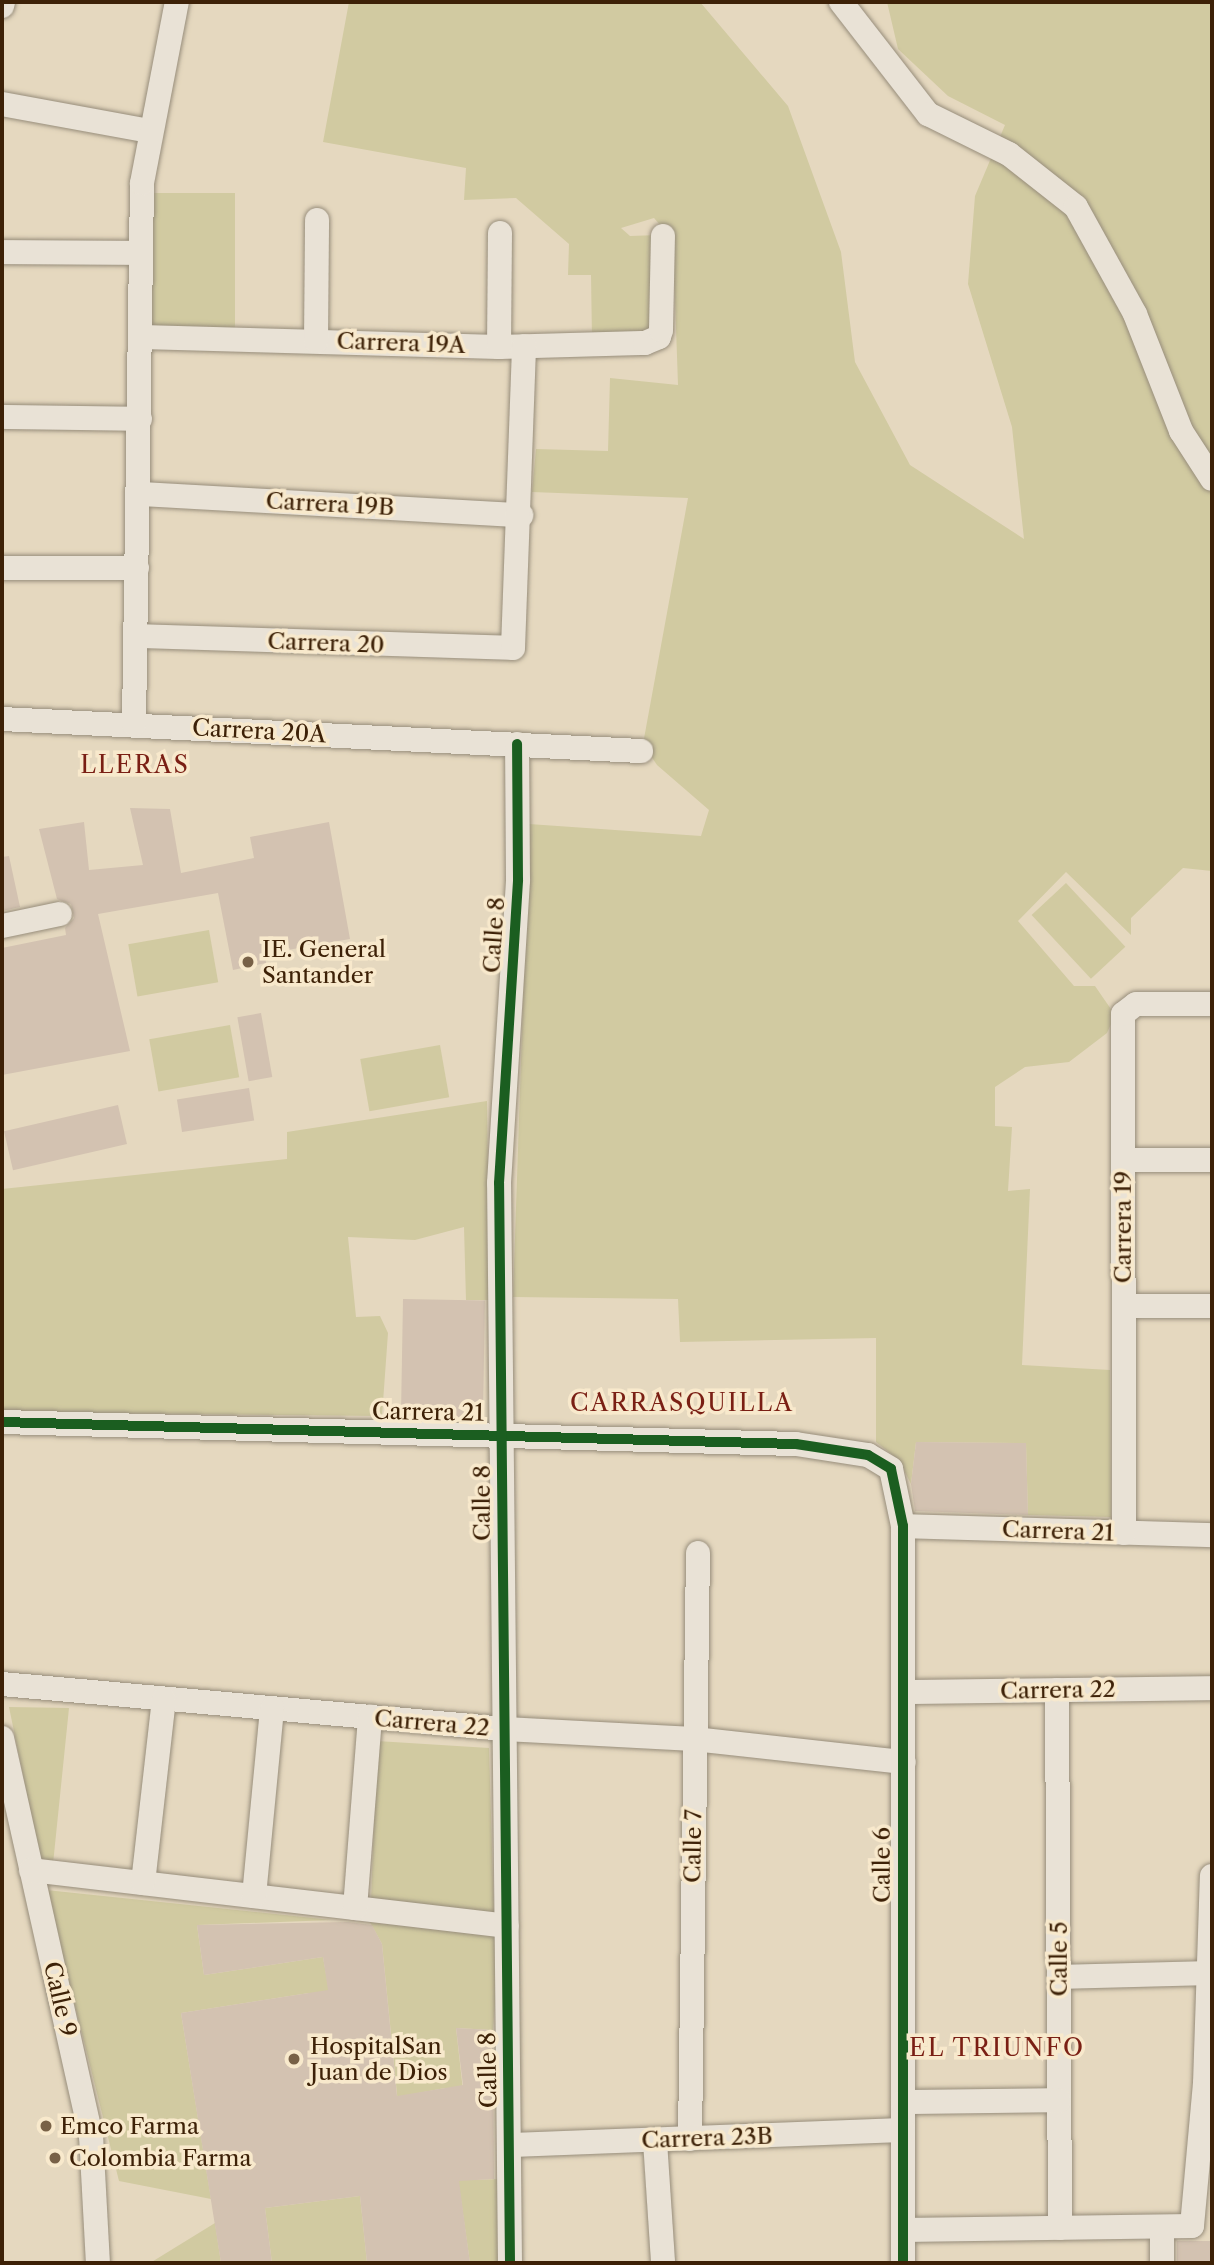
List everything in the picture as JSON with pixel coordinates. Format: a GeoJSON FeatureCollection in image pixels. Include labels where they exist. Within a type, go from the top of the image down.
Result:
{"type":"FeatureCollection","features":[{"type":"Feature","properties":{"kind":"street"},"geometry":{"type":"LineString","coordinates":[[134,724],[138,636],[142,183],[149,131],[177,2]]}},
{"type":"Feature","properties":{"kind":"street"},"geometry":{"type":"LineString","coordinates":[[841,2],[928,114],[1009,154],[1076,207],[1135,314],[1181,431],[1212,479]]}},
{"type":"Feature","properties":{"kind":"street"},"geometry":{"type":"LineString","coordinates":[[2,104],[149,131]]}},
{"type":"Feature","properties":{"kind":"street"},"geometry":{"type":"LineString","coordinates":[[316,341],[317,219]]}},
{"type":"Feature","properties":{"kind":"street"},"geometry":{"type":"LineString","coordinates":[[499,347],[500,233]]}},
{"type":"Feature","properties":{"kind":"street","name":"Carrera 19A"},"geometry":{"type":"LineString","coordinates":[[142,337],[499,347],[645,343],[659,337],[663,236]]}},
{"type":"Feature","properties":{"kind":"street"},"geometry":{"type":"LineString","coordinates":[[2,252],[141,253]]}},
{"type":"Feature","properties":{"kind":"street"},"geometry":{"type":"LineString","coordinates":[[521,515],[524,346]]}},
{"type":"Feature","properties":{"kind":"street"},"geometry":{"type":"LineString","coordinates":[[2,417],[140,419]]}},
{"type":"Feature","properties":{"kind":"street","name":"Carrera 19B"},"geometry":{"type":"LineString","coordinates":[[140,494],[521,515]]}},
{"type":"Feature","properties":{"kind":"street","name":"Carrera 20"},"geometry":{"type":"LineString","coordinates":[[138,636],[513,648],[521,515]]}},
{"type":"Feature","properties":{"kind":"street"},"geometry":{"type":"LineString","coordinates":[[2,568],[137,568]]}},
{"type":"Feature","properties":{"kind":"street","name":"Carrera 20A"},"geometry":{"type":"LineString","coordinates":[[2,719],[641,751]]}},
{"type":"Feature","properties":{"kind":"street","name":"Calle 8"},"geometry":{"type":"LineString","coordinates":[[510,2263],[511,2145],[499,1183],[518,880],[517,744]]}},
{"type":"Feature","properties":{"kind":"street"},"geometry":{"type":"LineString","coordinates":[[2,926],[60,914]]}},
{"type":"Feature","properties":{"kind":"street","name":"Carrera 19"},"geometry":{"type":"LineString","coordinates":[[1124,1533],[1123,1014],[1136,1004],[1212,1004]]}},
{"type":"Feature","properties":{"kind":"street"},"geometry":{"type":"LineString","coordinates":[[1123,1160],[1212,1160]]}},
{"type":"Feature","properties":{"kind":"street"},"geometry":{"type":"LineString","coordinates":[[1124,1306],[1212,1306]]}},
{"type":"Feature","properties":{"kind":"street","name":"Carrera 21"},"geometry":{"type":"LineString","coordinates":[[2,1422],[796,1444],[868,1455],[891,1468]]}},
{"type":"Feature","properties":{"kind":"street","name":"Calle 6"},"geometry":{"type":"LineString","coordinates":[[891,1468],[903,1526],[903,2263]]}},
{"type":"Feature","properties":{"kind":"street","name":"Carrera 21"},"geometry":{"type":"LineString","coordinates":[[903,1526],[1212,1535]]}},
{"type":"Feature","properties":{"kind":"street","name":"Calle 7"},"geometry":{"type":"LineString","coordinates":[[690,2139],[698,1553]]}},
{"type":"Feature","properties":{"kind":"street","name":"Carrera 22"},"geometry":{"type":"LineString","coordinates":[[2,1684],[505,1729],[694,1739],[904,1762]]}},
{"type":"Feature","properties":{"kind":"street","name":"Carrera 22"},"geometry":{"type":"LineString","coordinates":[[904,1692],[1212,1688]]}},
{"type":"Feature","properties":{"kind":"street","name":"Calle 5"},"geometry":{"type":"LineString","coordinates":[[1058,1690],[1060,2228]]}},
{"type":"Feature","properties":{"kind":"street"},"geometry":{"type":"LineString","coordinates":[[142,1883],[164,1699]]}},
{"type":"Feature","properties":{"kind":"street"},"geometry":{"type":"LineString","coordinates":[[254,1896],[272,1709]]}},
{"type":"Feature","properties":{"kind":"street"},"geometry":{"type":"LineString","coordinates":[[355,1908],[370,1717]]}},
{"type":"Feature","properties":{"kind":"street","name":"Calle 9"},"geometry":{"type":"LineString","coordinates":[[2,1738],[91,2135],[98,2263]]}},
{"type":"Feature","properties":{"kind":"street"},"geometry":{"type":"LineString","coordinates":[[31,1870],[507,1926]]}},
{"type":"Feature","properties":{"kind":"street"},"geometry":{"type":"LineString","coordinates":[[903,2230],[1192,2226],[1195,2218],[1209,1973],[1212,1876]]}},
{"type":"Feature","properties":{"kind":"street"},"geometry":{"type":"LineString","coordinates":[[1059,1978],[1209,1973]]}},
{"type":"Feature","properties":{"kind":"street"},"geometry":{"type":"LineString","coordinates":[[903,2102],[1059,2100]]}},
{"type":"Feature","properties":{"kind":"street","name":"Carrera 23B"},"geometry":{"type":"LineString","coordinates":[[511,2145],[903,2130]]}},
{"type":"Feature","properties":{"kind":"street"},"geometry":{"type":"LineString","coordinates":[[655,2141],[663,2263]]}},
{"type":"Feature","properties":{"kind":"street"},"geometry":{"type":"LineString","coordinates":[[1162,2228],[1162,2263]]}},
{"type":"Feature","properties":{"kind":"shaded area"},"geometry":{"type":"Polygon","coordinates":[[[349,2],[700,2],[788,106],[841,252],[855,362],[910,465],[1024,539],[1012,427],[968,284],[975,196],[1005,125],[948,96],[898,49],[887,2],[1212,2],[1212,871],[1183,868],[1131,918],[1131,935],[1066,872],[1018,921],[1074,986],[1095,986],[1115,1015],[1107,1033],[1069,1062],[1025,1067],[995,1087],[995,1126],[1012,1127],[1008,1191],[1030,1189],[1022,1365],[1110,1370],[1111,1517],[1028,1515],[1026,1443],[916,1442],[911,1484],[899,1460],[876,1442],[876,1338],[680,1342],[678,1299],[513,1297],[529,824],[701,836],[709,810],[657,765],[643,744],[688,498],[532,492],[536,449],[608,451],[610,378],[678,385],[673,240],[654,218],[621,228],[630,236],[659,235],[655,334],[592,339],[591,275],[568,275],[569,244],[516,198],[464,200],[466,168],[323,142],[349,2]]]}},
{"type":"Feature","properties":{"kind":"shaded area"},"geometry":{"type":"Polygon","coordinates":[[[150,193],[235,193],[235,331],[150,331],[150,193]]]}},
{"type":"Feature","properties":{"kind":"shaded area"},"geometry":{"type":"Polygon","coordinates":[[[1066,883],[1125,947],[1091,979],[1032,915],[1066,883]]]}},
{"type":"Feature","properties":{"kind":"shaded area"},"geometry":{"type":"Polygon","coordinates":[[[209,930],[218,982],[137,996],[128,944],[209,930]]]}},
{"type":"Feature","properties":{"kind":"shaded area"},"geometry":{"type":"Polygon","coordinates":[[[230,1025],[239,1077],[158,1091],[149,1039],[230,1025]]]}},
{"type":"Feature","properties":{"kind":"shaded area"},"geometry":{"type":"Polygon","coordinates":[[[440,1045],[449,1097],[369,1111],[360,1059],[440,1045]]]}},
{"type":"Feature","properties":{"kind":"shaded area"},"geometry":{"type":"Polygon","coordinates":[[[487,1101],[490,1300],[466,1300],[464,1227],[415,1240],[348,1237],[356,1317],[380,1316],[388,1333],[382,1416],[2,1412],[2,1189],[287,1159],[287,1132],[487,1101]]]}},
{"type":"Feature","properties":{"kind":"shaded area"},"geometry":{"type":"Polygon","coordinates":[[[9,1707],[69,1708],[53,1864],[40,1858],[9,1707]]]}},
{"type":"Feature","properties":{"kind":"shaded area"},"geometry":{"type":"Polygon","coordinates":[[[377,1741],[489,1748],[494,1917],[371,1902],[377,1741]]]}},
{"type":"Feature","properties":{"kind":"shaded area"},"geometry":{"type":"Polygon","coordinates":[[[46,1890],[332,1920],[197,1925],[204,1975],[323,1957],[358,2156],[309,1993],[181,2013],[211,2199],[119,2181],[46,1890]]]}},
{"type":"Feature","properties":{"kind":"shaded area"},"geometry":{"type":"Polygon","coordinates":[[[370,1922],[500,1937],[493,2030],[456,2028],[473,2180],[499,2179],[499,2263],[470,2263],[445,2088],[413,2094],[402,2144],[382,1944],[370,1922]]]}},
{"type":"Feature","properties":{"kind":"shaded area"},"geometry":{"type":"Polygon","coordinates":[[[360,2196],[367,2263],[272,2263],[265,2208],[360,2196]]]}},
{"type":"Feature","properties":{"kind":"shaded area"},"geometry":{"type":"Polygon","coordinates":[[[215,2223],[221,2263],[150,2263],[215,2223]]]}},
{"type":"Feature","properties":{"kind":"building"},"geometry":{"type":"Polygon","coordinates":[[[130,808],[170,809],[181,873],[254,858],[250,837],[329,822],[350,939],[265,954],[266,963],[233,970],[218,893],[98,914],[130,1051],[2,1075],[2,948],[66,935],[65,928],[74,918],[71,904],[57,899],[39,829],[84,822],[89,870],[143,865],[130,808]]]}},
{"type":"Feature","properties":{"kind":"building"},"geometry":{"type":"Polygon","coordinates":[[[9,856],[20,907],[2,911],[2,857],[9,856]]]}},
{"type":"Feature","properties":{"kind":"building"},"geometry":{"type":"Polygon","coordinates":[[[261,1013],[272,1077],[249,1081],[237,1017],[261,1013]]]}},
{"type":"Feature","properties":{"kind":"building"},"geometry":{"type":"Polygon","coordinates":[[[249,1088],[254,1121],[182,1132],[177,1099],[249,1088]]]}},
{"type":"Feature","properties":{"kind":"building"},"geometry":{"type":"Polygon","coordinates":[[[118,1105],[127,1144],[13,1170],[4,1131],[118,1105]]]}},
{"type":"Feature","properties":{"kind":"building"},"geometry":{"type":"Polygon","coordinates":[[[403,1299],[485,1300],[483,1419],[401,1418],[403,1299]]]}},
{"type":"Feature","properties":{"kind":"building"},"geometry":{"type":"Polygon","coordinates":[[[916,1442],[1026,1443],[1028,1515],[915,1511],[911,1484],[916,1442]]]}},
{"type":"Feature","properties":{"kind":"building"},"geometry":{"type":"Polygon","coordinates":[[[348,1922],[372,1925],[382,1944],[397,2096],[463,2085],[456,2028],[493,2030],[494,2179],[459,2181],[470,2263],[367,2263],[360,2196],[265,2208],[272,2263],[221,2263],[181,2013],[328,1990],[323,1957],[204,1975],[197,1925],[348,1922]]]}},
{"type":"Feature","properties":{"kind":"building"},"geometry":{"type":"Polygon","coordinates":[[[1177,2241],[1212,2241],[1212,2263],[1177,2263],[1177,2241]]]}},
{"type":"Feature","properties":{"kind":"cycle path"},"geometry":{"type":"LineString","coordinates":[[510,2263],[499,1183],[518,880],[517,744]]}},
{"type":"Feature","properties":{"kind":"cycle path"},"geometry":{"type":"LineString","coordinates":[[2,1422],[796,1444],[868,1455],[891,1469],[903,1526],[903,2263]]}},
{"type":"Feature","properties":{"kind":"place","name":"IE. General Santander"},"geometry":{"type":"Point","coordinates":[248,962]}},
{"type":"Feature","properties":{"kind":"place","name":"HospitalSan Juan de Dios"},"geometry":{"type":"Point","coordinates":[294,2059]}},
{"type":"Feature","properties":{"kind":"place","name":"Emco Farma"},"geometry":{"type":"Point","coordinates":[46,2126]}},
{"type":"Feature","properties":{"kind":"place","name":"Colombia Farma"},"geometry":{"type":"Point","coordinates":[55,2158]}},
{"type":"Feature","properties":{"kind":"district","name":"LLERAS"},"geometry":{"type":"Point","coordinates":[135,765]}},
{"type":"Feature","properties":{"kind":"district","name":"CARRASQUILLA"},"geometry":{"type":"Point","coordinates":[682,1403]}},
{"type":"Feature","properties":{"kind":"district","name":"EL TRIUNFO"},"geometry":{"type":"Point","coordinates":[997,2048]}}]}
